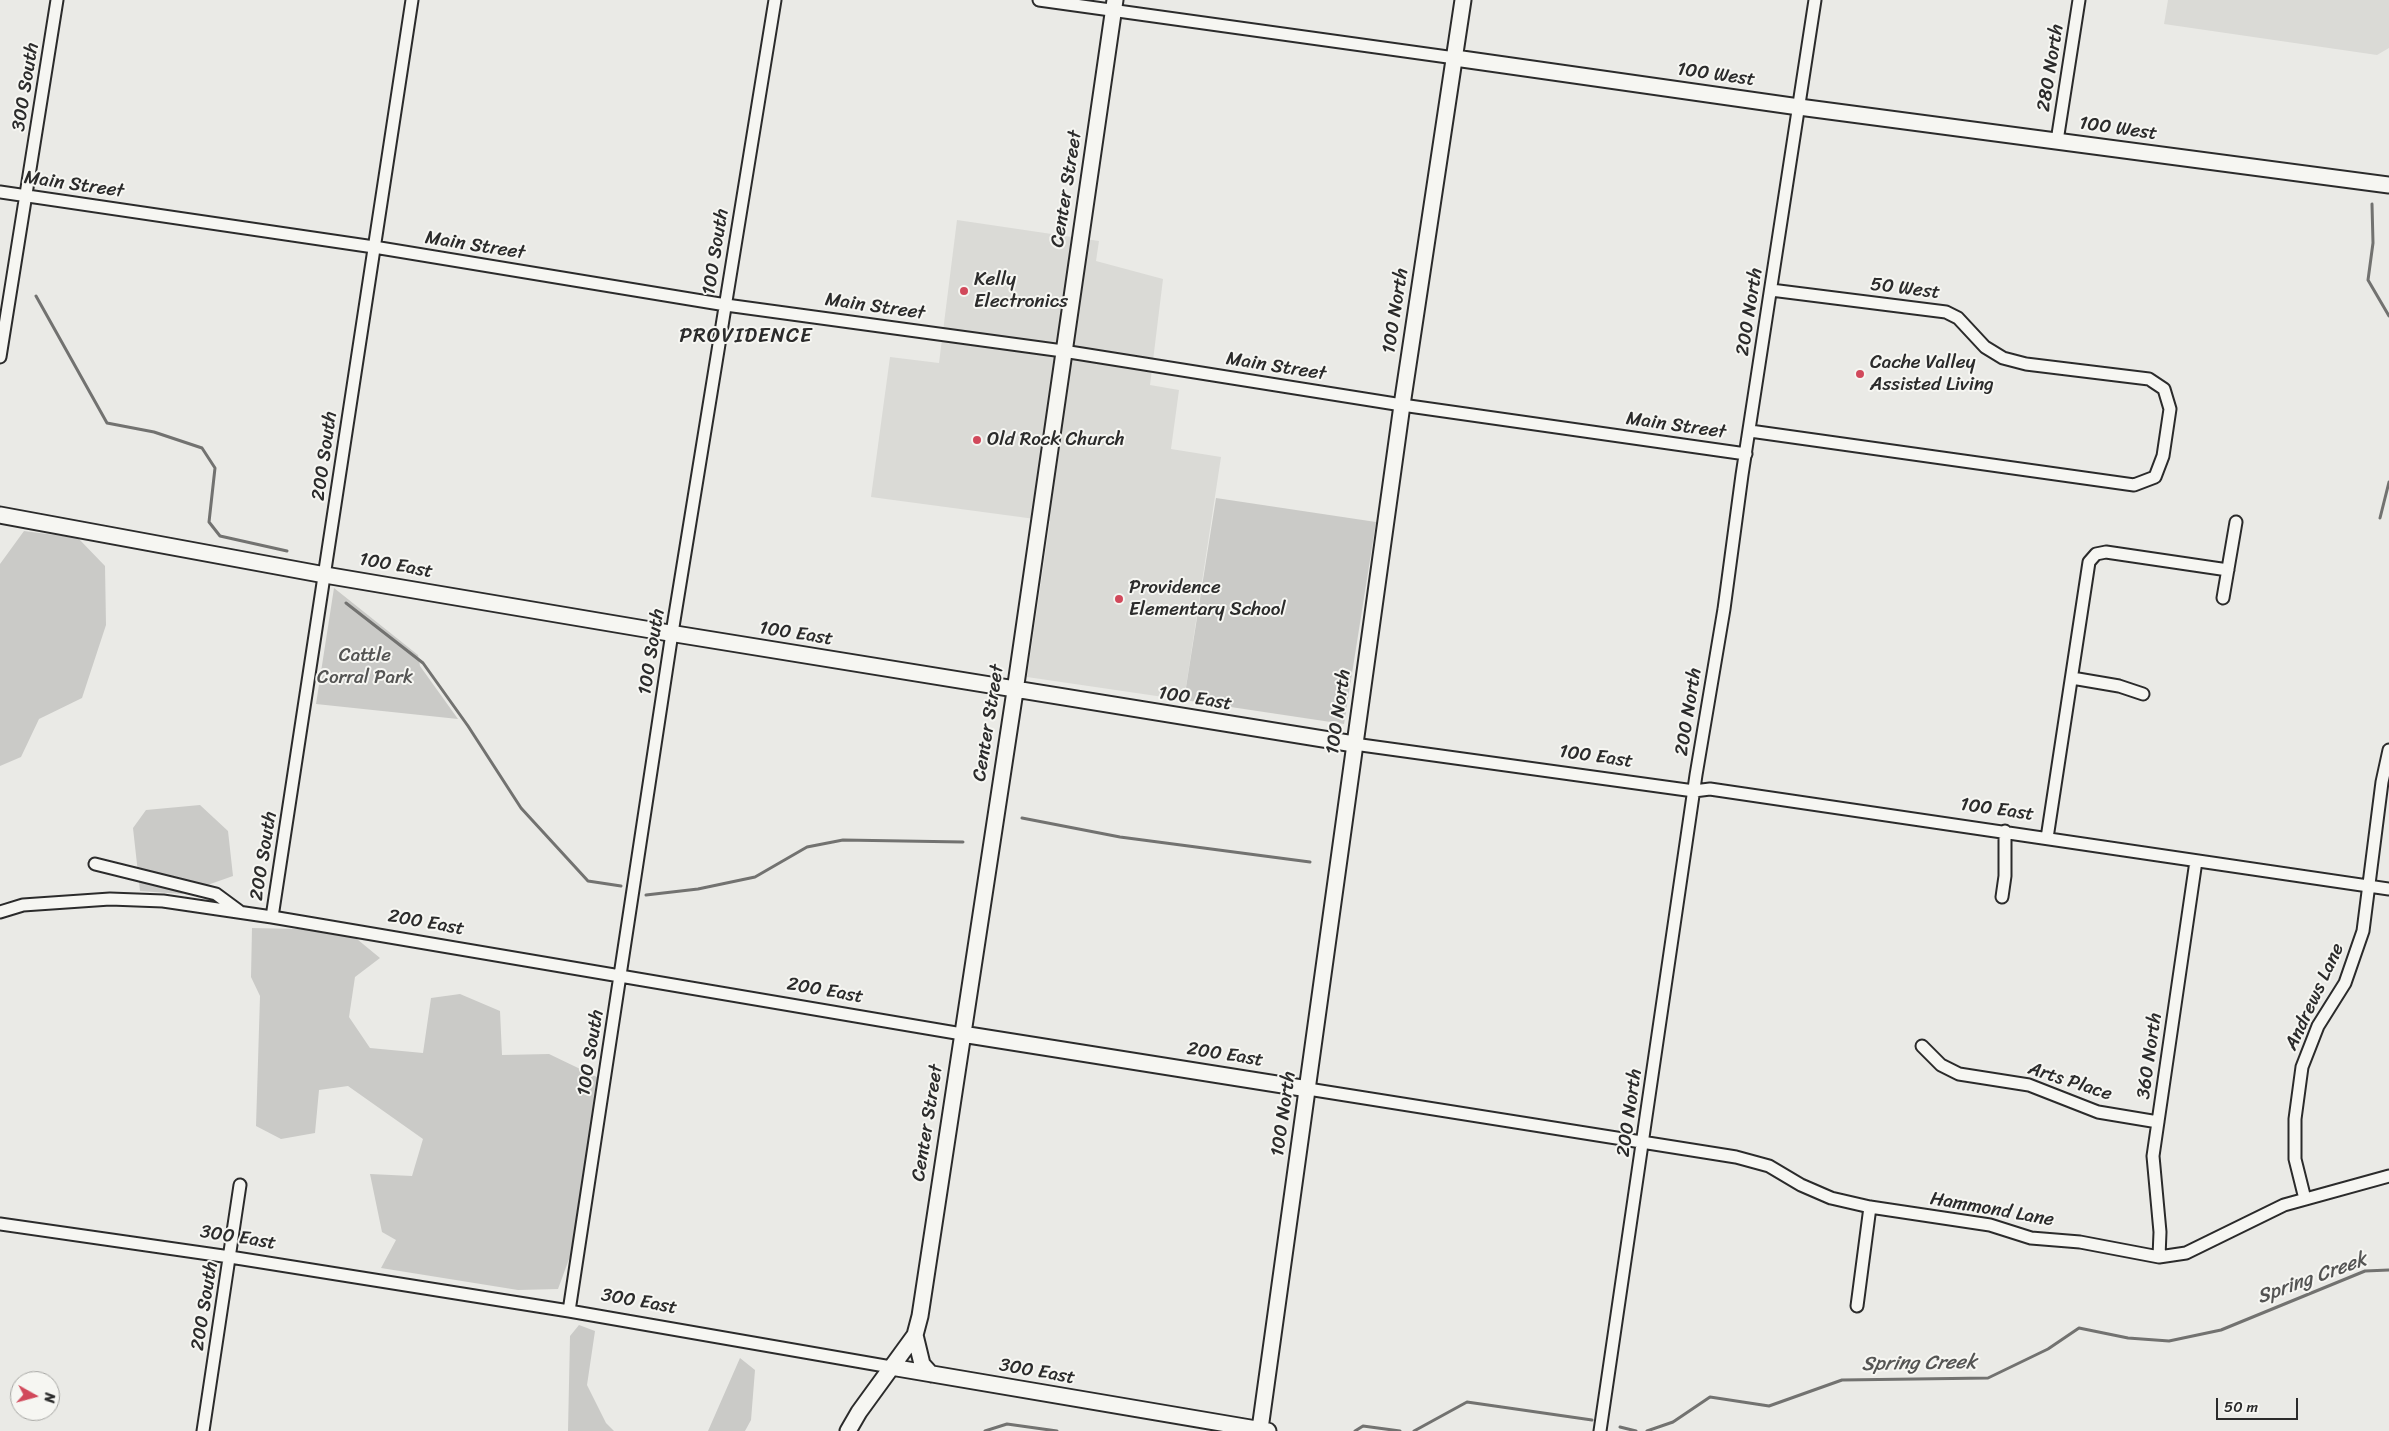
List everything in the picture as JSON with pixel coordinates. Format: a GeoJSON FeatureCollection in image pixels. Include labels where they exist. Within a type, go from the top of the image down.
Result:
{"type":"FeatureCollection","features":[{"type":"Feature","properties":{"kind":"street","name":"300 South"},"geometry":{"type":"LineString","coordinates":[[0,358],[57,0]]}},
{"type":"Feature","properties":{"kind":"street","name":"200 South"},"geometry":{"type":"LineString","coordinates":[[272,917],[326,574],[412,0]]}},
{"type":"Feature","properties":{"kind":"street","name":"100 South"},"geometry":{"type":"LineString","coordinates":[[569,1310],[672,634],[775,0]]}},
{"type":"Feature","properties":{"kind":"street","name":"100 West"},"geometry":{"type":"LineString","coordinates":[[1039,0],[1114,5],[1455,58],[1799,107],[2389,185]]}},
{"type":"Feature","properties":{"kind":"street","name":"100 North"},"geometry":{"type":"LineString","coordinates":[[1263,1430],[1354,744],[1402,405],[1464,0]]}},
{"type":"Feature","properties":{"kind":"street","name":"200 North"},"geometry":{"type":"LineString","coordinates":[[1600,1431],[1694,791],[1724,609],[1815,0]]}},
{"type":"Feature","properties":{"kind":"street","name":"280 North"},"geometry":{"type":"LineString","coordinates":[[2057,141],[2079,0]]}},
{"type":"Feature","properties":{"kind":"street","name":"Center Street"},"geometry":{"type":"LineString","coordinates":[[848,1431],[915,1335],[920,1316],[1015,690],[1114,5]]}},
{"type":"Feature","properties":{"kind":"street","name":"Main Street"},"geometry":{"type":"LineString","coordinates":[[0,192],[374,247],[726,305],[1063,351],[1402,405],[1746,454]]}},
{"type":"Feature","properties":{"kind":"street","name":"50 West"},"geometry":{"type":"LineString","coordinates":[[1771,290],[1946,312],[1958,318],[1985,347],[2003,358],[2026,364],[2149,379],[2164,389],[2170,409],[2163,456],[2155,477]]}},
{"type":"Feature","properties":{"kind":"street","name":"Main Street"},"geometry":{"type":"LineString","coordinates":[[1750,432],[2134,485],[2155,477]]}},
{"type":"Feature","properties":{"kind":"street","name":"100 East"},"geometry":{"type":"LineString","coordinates":[[0,515],[672,634],[1354,744],[1694,791],[1710,789],[2389,889]]}},
{"type":"Feature","properties":{"kind":"street"},"geometry":{"type":"LineString","coordinates":[[2223,598],[2236,522]]}},
{"type":"Feature","properties":{"kind":"street"},"geometry":{"type":"LineString","coordinates":[[2047,838],[2089,562],[2096,554],[2106,552],[2228,570]]}},
{"type":"Feature","properties":{"kind":"street"},"geometry":{"type":"LineString","coordinates":[[2072,678],[2119,686],[2142,694]]}},
{"type":"Feature","properties":{"kind":"street","name":"Andrews Lane"},"geometry":{"type":"LineString","coordinates":[[2305,1199],[2295,1159],[2295,1119],[2302,1066],[2318,1026],[2345,983],[2363,931],[2371,886],[2382,782],[2389,750]]}},
{"type":"Feature","properties":{"kind":"street"},"geometry":{"type":"LineString","coordinates":[[2002,897],[2005,876],[2005,831]]}},
{"type":"Feature","properties":{"kind":"street","name":"360 North"},"geometry":{"type":"LineString","coordinates":[[2159,1257],[2160,1232],[2153,1156],[2196,861]]}},
{"type":"Feature","properties":{"kind":"street"},"geometry":{"type":"LineString","coordinates":[[95,864],[216,894],[241,912]]}},
{"type":"Feature","properties":{"kind":"street","name":"200 East"},"geometry":{"type":"LineString","coordinates":[[0,912],[23,905],[110,899],[163,901],[241,912],[962,1034],[1643,1144]]}},
{"type":"Feature","properties":{"kind":"street","name":"Arts Place"},"geometry":{"type":"LineString","coordinates":[[1922,1046],[1941,1065],[1959,1074],[2028,1085],[2098,1112],[2158,1122]]}},
{"type":"Feature","properties":{"kind":"street","name":"Hammond Lane"},"geometry":{"type":"LineString","coordinates":[[1643,1144],[1736,1157],[1769,1166],[1801,1185],[1831,1198],[1870,1207],[1990,1225],[2031,1238],[2080,1242],[2159,1257],[2186,1253],[2250,1220],[2305,1199],[2389,1176]]}},
{"type":"Feature","properties":{"kind":"street","name":"200 South"},"geometry":{"type":"LineString","coordinates":[[203,1431],[240,1185]]}},
{"type":"Feature","properties":{"kind":"street"},"geometry":{"type":"LineString","coordinates":[[1857,1306],[1870,1207]]}},
{"type":"Feature","properties":{"kind":"street","name":"300 East"},"geometry":{"type":"LineString","coordinates":[[0,1224],[230,1257],[569,1310],[1263,1430]]}},
{"type":"Feature","properties":{"kind":"street"},"geometry":{"type":"LineString","coordinates":[[915,1335],[922,1364],[931,1374]]}},
{"type":"Feature","properties":{"kind":"shaded area"},"geometry":{"type":"Polygon","coordinates":[[[2168,0],[2389,0],[2389,48],[2377,55],[2164,24],[2168,0]]]}},
{"type":"Feature","properties":{"kind":"shaded area"},"geometry":{"type":"Polygon","coordinates":[[[957,220],[1099,241],[1096,261],[1163,279],[1150,385],[1179,390],[1171,449],[1221,457],[1184,700],[1027,677],[1050,521],[871,497],[890,357],[939,363],[957,220]]]}},
{"type":"Feature","properties":{"kind":"green space"},"geometry":{"type":"Polygon","coordinates":[[[1216,498],[1376,522],[1344,724],[1184,700],[1216,498]]]}},
{"type":"Feature","properties":{"kind":"green space"},"geometry":{"type":"Polygon","coordinates":[[[24,531],[78,538],[105,566],[106,625],[82,698],[39,719],[21,757],[0,766],[0,564],[24,531]]]}},
{"type":"Feature","properties":{"kind":"green space","name":"Cattle Corral Park"},"geometry":{"type":"Polygon","coordinates":[[[334,588],[418,655],[420,666],[458,719],[316,704],[334,588]]]}},
{"type":"Feature","properties":{"kind":"green space"},"geometry":{"type":"Polygon","coordinates":[[[200,805],[228,831],[233,876],[182,894],[140,891],[133,828],[146,810],[200,805]]]}},
{"type":"Feature","properties":{"kind":"green space"},"geometry":{"type":"Polygon","coordinates":[[[252,928],[346,930],[380,958],[355,977],[349,1017],[370,1048],[423,1053],[431,998],[460,994],[500,1011],[502,1055],[549,1054],[601,1079],[576,1240],[558,1289],[518,1290],[381,1268],[396,1240],[382,1232],[370,1174],[412,1176],[423,1139],[348,1086],[319,1090],[315,1133],[281,1139],[256,1126],[260,996],[251,977],[252,928]]]}},
{"type":"Feature","properties":{"kind":"green space"},"geometry":{"type":"Polygon","coordinates":[[[579,1325],[595,1331],[587,1385],[606,1423],[614,1431],[568,1431],[570,1336],[579,1325]]]}},
{"type":"Feature","properties":{"kind":"green space"},"geometry":{"type":"Polygon","coordinates":[[[740,1358],[755,1370],[751,1420],[745,1431],[708,1431],[740,1358]]]}},
{"type":"Feature","properties":{"kind":"waterway"},"geometry":{"type":"LineString","coordinates":[[2372,204],[2373,243],[2368,280],[2389,316]]}},
{"type":"Feature","properties":{"kind":"waterway"},"geometry":{"type":"LineString","coordinates":[[36,296],[107,423],[154,432],[202,448],[215,468],[209,522],[220,536],[287,551]]}},
{"type":"Feature","properties":{"kind":"waterway"},"geometry":{"type":"LineString","coordinates":[[2380,518],[2389,482]]}},
{"type":"Feature","properties":{"kind":"waterway"},"geometry":{"type":"LineString","coordinates":[[346,603],[423,663],[468,726],[521,808],[588,881],[621,886]]}},
{"type":"Feature","properties":{"kind":"waterway"},"geometry":{"type":"LineString","coordinates":[[1022,818],[1120,837],[1310,862]]}},
{"type":"Feature","properties":{"kind":"waterway"},"geometry":{"type":"LineString","coordinates":[[646,895],[698,889],[755,877],[807,847],[843,840],[963,842]]}},
{"type":"Feature","properties":{"kind":"waterway","name":"Spring Creek"},"geometry":{"type":"LineString","coordinates":[[1647,1431],[1673,1422],[1710,1397],[1769,1406],[1842,1380],[1988,1378],[2048,1349],[2079,1328],[2128,1338],[2169,1341],[2221,1330],[2365,1271],[2389,1270]]}},
{"type":"Feature","properties":{"kind":"waterway","name":"Spring Creek"},"geometry":{"type":"LineString","coordinates":[[1414,1431],[1467,1402],[1592,1420]]}},
{"type":"Feature","properties":{"kind":"waterway","name":"Spring Creek"},"geometry":{"type":"LineString","coordinates":[[985,1431],[1007,1424],[1057,1431]]}},
{"type":"Feature","properties":{"kind":"waterway","name":"Spring Creek"},"geometry":{"type":"LineString","coordinates":[[1355,1431],[1363,1426],[1400,1431]]}},
{"type":"Feature","properties":{"kind":"waterway","name":"Spring Creek"},"geometry":{"type":"LineString","coordinates":[[1620,1427],[1636,1431]]}},
{"type":"Feature","properties":{"kind":"place","name":"Kelly Electronics"},"geometry":{"type":"Point","coordinates":[964,291]}},
{"type":"Feature","properties":{"kind":"place","name":"Cache Valley Assisted Living"},"geometry":{"type":"Point","coordinates":[1860,374]}},
{"type":"Feature","properties":{"kind":"place","name":"Old Rock Church"},"geometry":{"type":"Point","coordinates":[977,440]}},
{"type":"Feature","properties":{"kind":"place","name":"Providence Elementary School"},"geometry":{"type":"Point","coordinates":[1119,599]}},
{"type":"Feature","properties":{"kind":"district","name":"PROVIDENCE"},"geometry":{"type":"Point","coordinates":[746,337]}}]}
